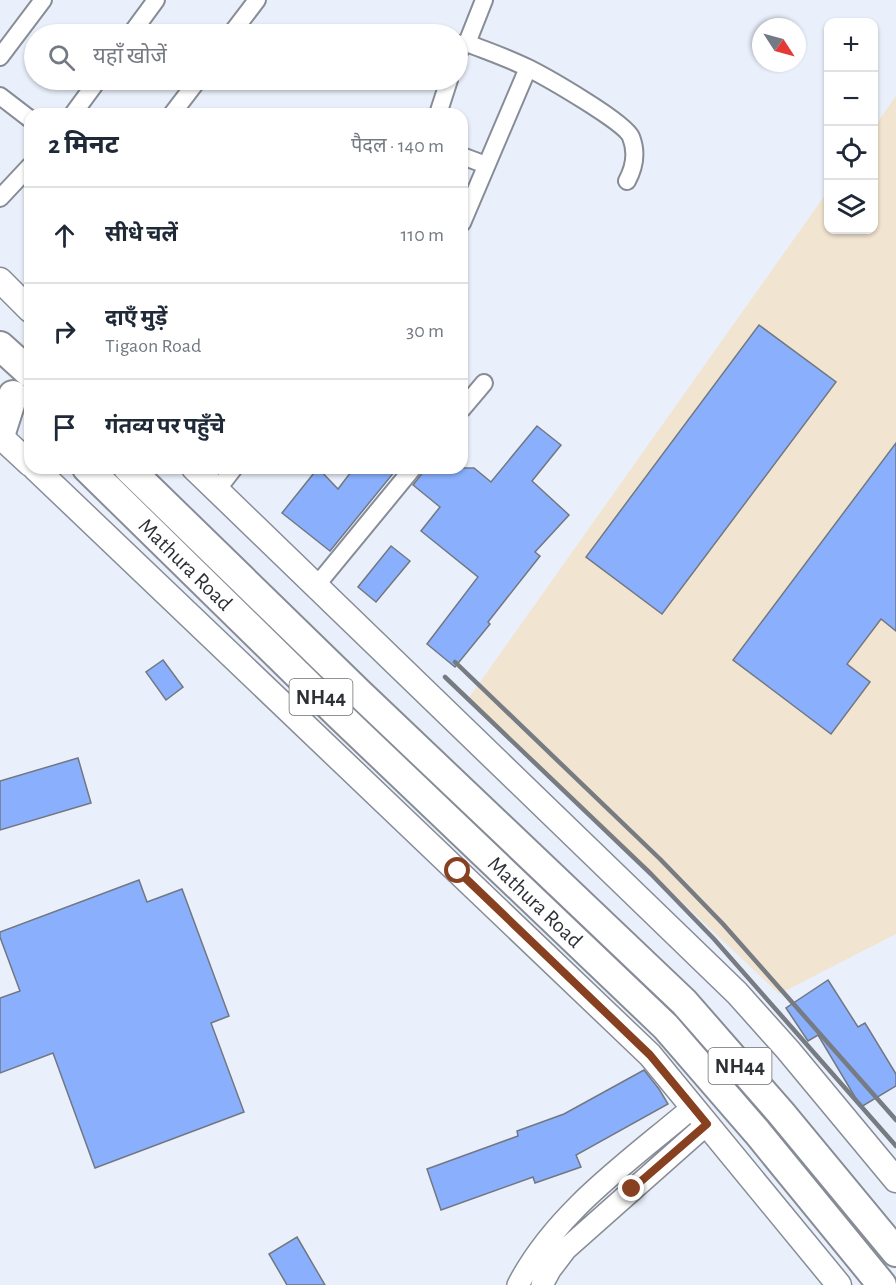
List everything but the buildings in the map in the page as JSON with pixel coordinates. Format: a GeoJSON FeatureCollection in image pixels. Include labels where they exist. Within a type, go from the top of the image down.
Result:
{"type":"FeatureCollection","features":[{"type":"Feature","properties":{"kind":"highway"},"geometry":{"type":"LineString","coordinates":[[0,346],[24,367]]}},
{"type":"Feature","properties":{"kind":"highway"},"geometry":{"type":"LineString","coordinates":[[0,436],[14,396]]}},
{"type":"Feature","properties":{"kind":"highway","name":"Mathura Road"},"geometry":{"type":"LineString","coordinates":[[93,474],[339,715],[666,1028],[757,1132],[882,1285]]}},
{"type":"Feature","properties":{"kind":"highway","name":"Mathura Road"},"geometry":{"type":"LineString","coordinates":[[134,474],[366,700],[684,1002],[781,1113],[896,1252]]}},
{"type":"Feature","properties":{"kind":"main road"},"geometry":{"type":"LineString","coordinates":[[0,280],[24,299]]}},
{"type":"Feature","properties":{"kind":"main road"},"geometry":{"type":"LineString","coordinates":[[0,436],[24,458]]}},
{"type":"Feature","properties":{"kind":"main road"},"geometry":{"type":"LineString","coordinates":[[40,474],[650,1055],[839,1285]]}},
{"type":"Feature","properties":{"kind":"main road"},"geometry":{"type":"LineString","coordinates":[[200,474],[737,993],[788,1050],[896,1180]]}},
{"type":"Feature","properties":{"kind":"street"},"geometry":{"type":"LineString","coordinates":[[25,24],[43,0]]}},
{"type":"Feature","properties":{"kind":"street"},"geometry":{"type":"LineString","coordinates":[[138,24],[156,0]]}},
{"type":"Feature","properties":{"kind":"street"},"geometry":{"type":"LineString","coordinates":[[239,24],[257,0]]}},
{"type":"Feature","properties":{"kind":"street"},"geometry":{"type":"LineString","coordinates":[[468,36],[484,0]]}},
{"type":"Feature","properties":{"kind":"street"},"geometry":{"type":"LineString","coordinates":[[0,57],[24,25]]}},
{"type":"Feature","properties":{"kind":"street"},"geometry":{"type":"LineString","coordinates":[[468,51],[528,68],[608,115],[631,135],[635,157],[633,169],[627,181]]}},
{"type":"Feature","properties":{"kind":"street"},"geometry":{"type":"LineString","coordinates":[[468,208],[528,68]]}},
{"type":"Feature","properties":{"kind":"street"},"geometry":{"type":"LineString","coordinates":[[78,108],[91,90]]}},
{"type":"Feature","properties":{"kind":"street"},"geometry":{"type":"LineString","coordinates":[[177,108],[190,90]]}},
{"type":"Feature","properties":{"kind":"street"},"geometry":{"type":"LineString","coordinates":[[440,108],[446,90]]}},
{"type":"Feature","properties":{"kind":"street"},"geometry":{"type":"LineString","coordinates":[[0,96],[24,114]]}},
{"type":"Feature","properties":{"kind":"street"},"geometry":{"type":"LineString","coordinates":[[468,158],[486,165]]}},
{"type":"Feature","properties":{"kind":"street"},"geometry":{"type":"LineString","coordinates":[[0,198],[24,172]]}},
{"type":"Feature","properties":{"kind":"street"},"geometry":{"type":"LineString","coordinates":[[468,402],[484,383]]}},
{"type":"Feature","properties":{"kind":"street"},"geometry":{"type":"LineString","coordinates":[[217,490],[229,474]]}},
{"type":"Feature","properties":{"kind":"street"},"geometry":{"type":"LineString","coordinates":[[315,586],[408,474]]}},
{"type":"Feature","properties":{"kind":"street"},"geometry":{"type":"LineString","coordinates":[[518,1285],[546,1240],[593,1192],[700,1116]]}},
{"type":"Feature","properties":{"kind":"street"},"geometry":{"type":"LineString","coordinates":[[542,1285],[566,1249],[700,1116]]}},
{"type":"Feature","properties":{"kind":"shaded area"},"geometry":{"type":"Polygon","coordinates":[[[896,96],[896,934],[779,994],[468,699],[824,197],[824,234],[878,234],[878,121],[896,96]]]}},
{"type":"Feature","properties":{"kind":"railway"},"geometry":{"type":"LineString","coordinates":[[455,662],[660,859],[723,924],[896,1120]]}},
{"type":"Feature","properties":{"kind":"railway"},"geometry":{"type":"LineString","coordinates":[[445,677],[651,874],[714,939],[896,1146]]}},
{"type":"Feature","properties":{"kind":"route"},"geometry":{"type":"LineString","coordinates":[[458,871],[650,1055],[707,1124],[632,1189]]}}]}
